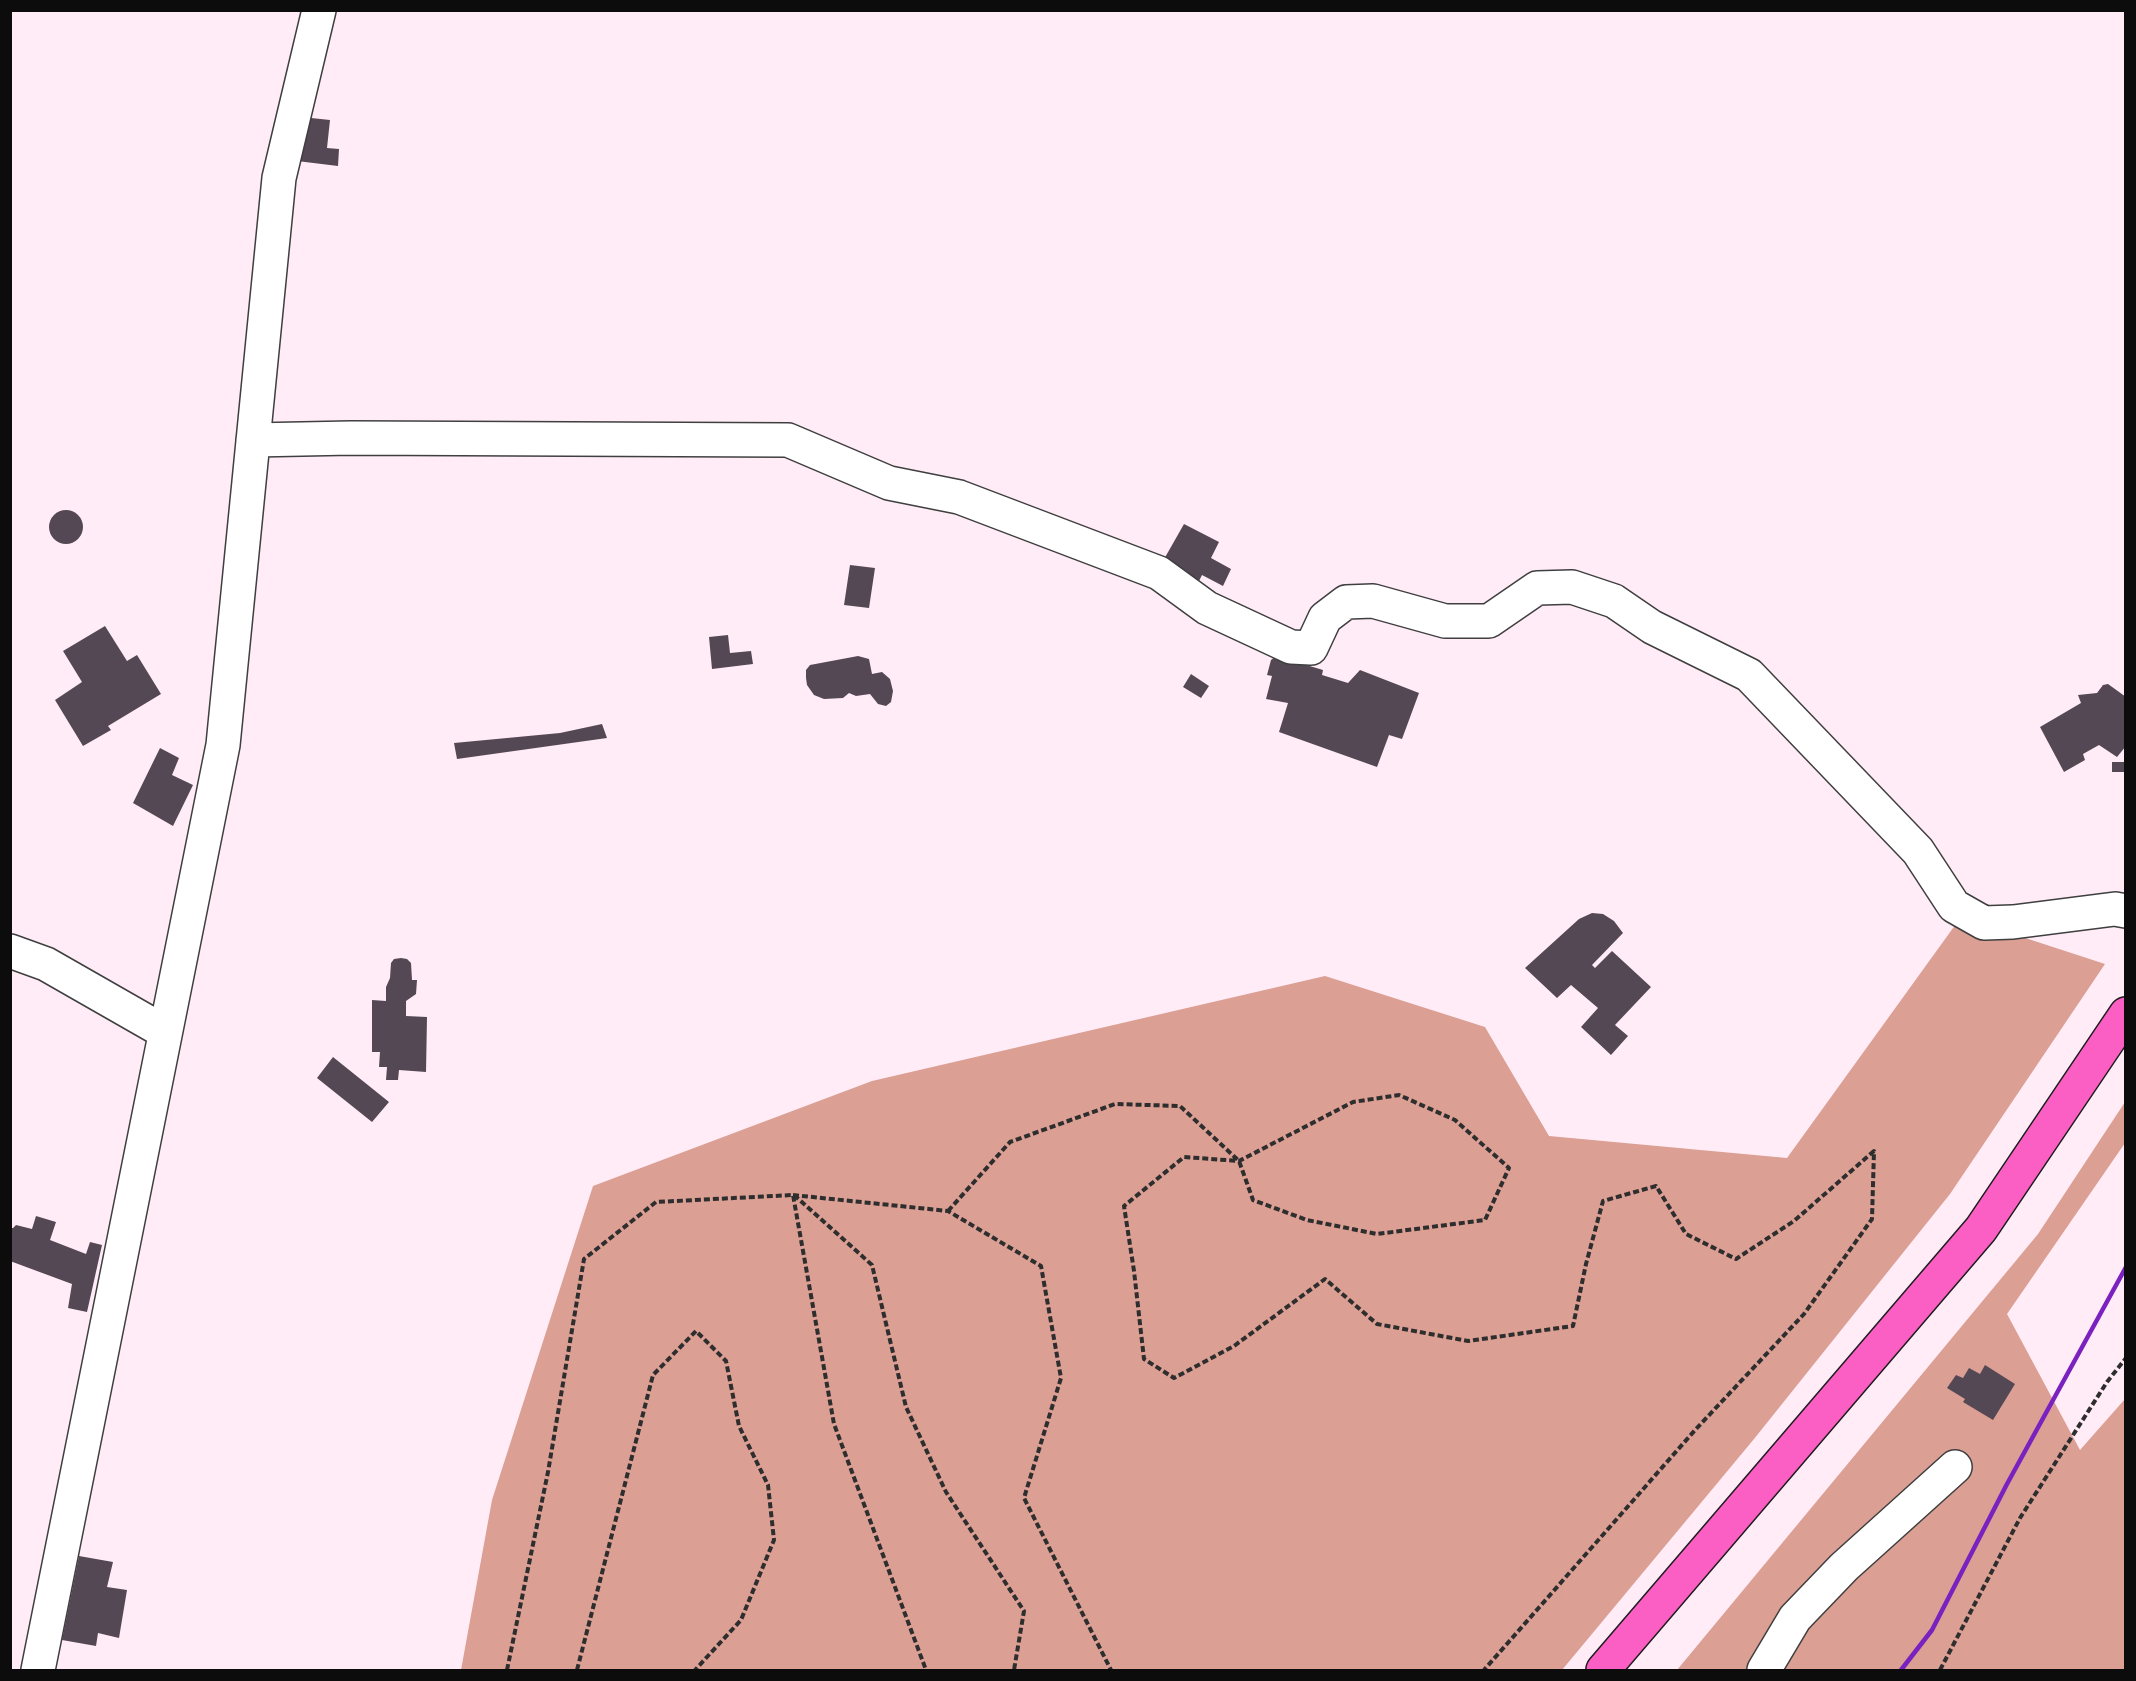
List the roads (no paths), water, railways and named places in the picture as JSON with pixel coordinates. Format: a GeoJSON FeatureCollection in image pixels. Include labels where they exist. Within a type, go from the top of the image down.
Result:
{"type":"FeatureCollection","features":[{"type":"Feature","properties":{"kind":"main road"},"geometry":{"type":"LineString","coordinates":[[1603,1671],[1981,1229],[2126,1014]]}},
{"type":"Feature","properties":{"kind":"street"},"geometry":{"type":"LineString","coordinates":[[38,1671],[223,745],[279,178],[320,10]]}},
{"type":"Feature","properties":{"kind":"street"},"geometry":{"type":"LineString","coordinates":[[253,440],[351,438],[788,440],[889,483],[960,497],[1159,573],[1207,608],[1291,646],[1311,648],[1325,618],[1346,602],[1373,601],[1445,621],[1489,621],[1537,588],[1572,587],[1614,601],[1652,627],[1749,675],[1918,851],[1954,906],[1984,922],[2013,922],[2115,909],[2126,911]]}},
{"type":"Feature","properties":{"kind":"street"},"geometry":{"type":"LineString","coordinates":[[10,951],[46,964],[165,1032]]}},
{"type":"Feature","properties":{"kind":"street"},"geometry":{"type":"LineString","coordinates":[[1764,1671],[1795,1618],[1844,1567],[1955,1467]]}},
{"type":"Feature","properties":{"kind":"railway"},"geometry":{"type":"LineString","coordinates":[[1901,1670],[1932,1630],[2007,1484],[2126,1267]]}}]}
